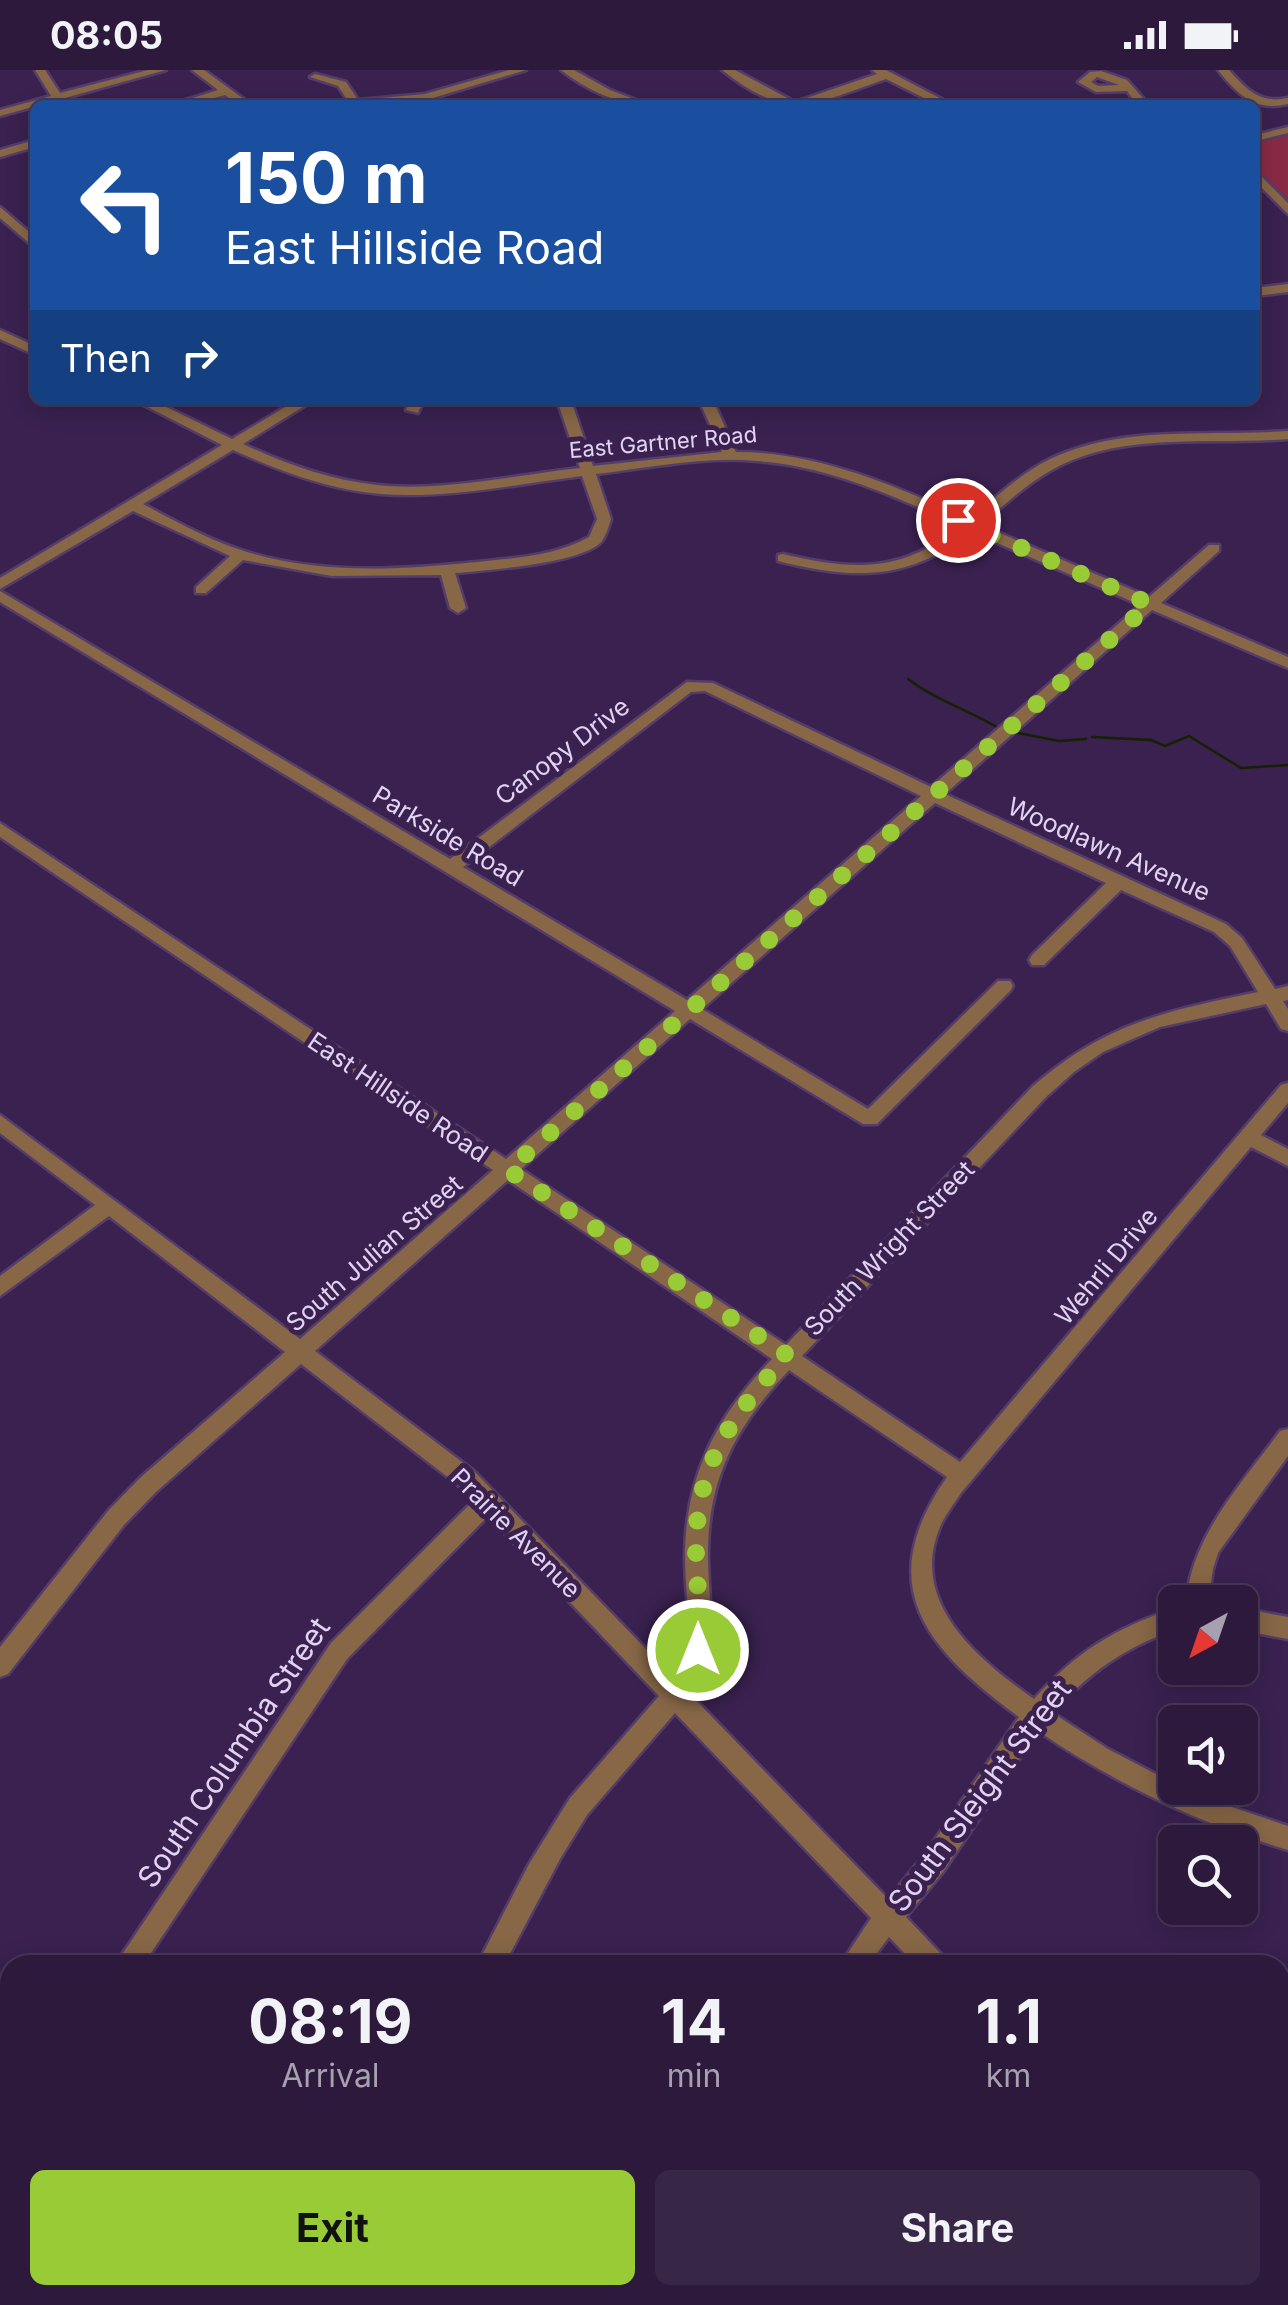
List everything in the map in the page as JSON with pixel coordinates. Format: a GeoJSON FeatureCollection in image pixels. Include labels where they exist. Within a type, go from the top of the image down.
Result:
{"type":"FeatureCollection","features":[{"type":"Feature","properties":{"kind":"street"},"geometry":{"type":"LineString","coordinates":[[40,70],[57,97]]}},
{"type":"Feature","properties":{"kind":"street"},"geometry":{"type":"LineString","coordinates":[[46,100],[161,70]]}},
{"type":"Feature","properties":{"kind":"street"},"geometry":{"type":"LineString","coordinates":[[197,70],[240,100]]}},
{"type":"Feature","properties":{"kind":"street"},"geometry":{"type":"LineString","coordinates":[[208,70],[227,89]]}},
{"type":"Feature","properties":{"kind":"street"},"geometry":{"type":"LineString","coordinates":[[381,100],[434,94],[521,70]]}},
{"type":"Feature","properties":{"kind":"street"},"geometry":{"type":"LineString","coordinates":[[566,70],[629,100]]}},
{"type":"Feature","properties":{"kind":"street"},"geometry":{"type":"LineString","coordinates":[[726,70],[785,100]]}},
{"type":"Feature","properties":{"kind":"street"},"geometry":{"type":"LineString","coordinates":[[1223,70],[1253,100]]}},
{"type":"Feature","properties":{"kind":"street"},"geometry":{"type":"LineString","coordinates":[[808,100],[882,72],[937,100]]}},
{"type":"Feature","properties":{"kind":"street"},"geometry":{"type":"LineString","coordinates":[[315,77],[342,84],[353,100]]}},
{"type":"Feature","properties":{"kind":"street"},"geometry":{"type":"LineString","coordinates":[[1130,88],[1139,100]]}},
{"type":"Feature","properties":{"kind":"street"},"geometry":{"type":"LineString","coordinates":[[192,100],[227,89]]}},
{"type":"Feature","properties":{"kind":"street"},"geometry":{"type":"LineString","coordinates":[[434,94],[442,100]]}},
{"type":"Feature","properties":{"kind":"street"},"geometry":{"type":"LineString","coordinates":[[614,100],[620,97]]}},
{"type":"Feature","properties":{"kind":"street"},"geometry":{"type":"LineString","coordinates":[[1260,103],[1288,101]]}},
{"type":"Feature","properties":{"kind":"street"},"geometry":{"type":"LineString","coordinates":[[0,112],[30,104]]}},
{"type":"Feature","properties":{"kind":"street"},"geometry":{"type":"LineString","coordinates":[[1260,137],[1288,130]]}},
{"type":"Feature","properties":{"kind":"street"},"geometry":{"type":"LineString","coordinates":[[0,154],[30,145]]}},
{"type":"Feature","properties":{"kind":"street"},"geometry":{"type":"LineString","coordinates":[[1260,179],[1288,210]]}},
{"type":"Feature","properties":{"kind":"street"},"geometry":{"type":"LineString","coordinates":[[0,211],[30,239]]}},
{"type":"Feature","properties":{"kind":"street"},"geometry":{"type":"LineString","coordinates":[[1260,291],[1288,288]]}},
{"type":"Feature","properties":{"kind":"street"},"geometry":{"type":"LineString","coordinates":[[0,334],[30,346]]}},
{"type":"Feature","properties":{"kind":"street","name":"East Gartner Road"},"geometry":{"type":"LineString","coordinates":[[152,405],[316,480],[376,492],[730,455],[778,456],[830,467],[1288,664]]}},
{"type":"Feature","properties":{"kind":"street"},"geometry":{"type":"LineString","coordinates":[[0,584],[299,405]]}},
{"type":"Feature","properties":{"kind":"street"},"geometry":{"type":"LineString","coordinates":[[133,505],[240,554],[334,572],[447,570],[559,556],[590,543],[602,531],[604,519],[566,405]]}},
{"type":"Feature","properties":{"kind":"street"},"geometry":{"type":"LineString","coordinates":[[708,405],[730,455]]}},
{"type":"Feature","properties":{"kind":"street"},"geometry":{"type":"LineString","coordinates":[[783,558],[828,566],[907,564],[934,552],[1041,468],[1089,450],[1146,440],[1236,440],[1288,435]]}},
{"type":"Feature","properties":{"kind":"street","name":"South Julian Street"},"geometry":{"type":"LineString","coordinates":[[0,1666],[130,1502],[1214,548]]}},
{"type":"Feature","properties":{"kind":"street"},"geometry":{"type":"LineString","coordinates":[[201,590],[240,554]]}},
{"type":"Feature","properties":{"kind":"street"},"geometry":{"type":"LineString","coordinates":[[447,570],[458,608]]}},
{"type":"Feature","properties":{"kind":"street","name":"Parkside Road"},"geometry":{"type":"LineString","coordinates":[[0,596],[870,1119],[1004,986]]}},
{"type":"Feature","properties":{"kind":"street","name":"Canopy Drive"},"geometry":{"type":"LineString","coordinates":[[452,867],[687,688],[707,686]]}},
{"type":"Feature","properties":{"kind":"street","name":"Woodlawn Avenue"},"geometry":{"type":"LineString","coordinates":[[707,686],[1220,928],[1280,995]]}},
{"type":"Feature","properties":{"kind":"street","name":"East Hillside Road"},"geometry":{"type":"LineString","coordinates":[[0,829],[962,1475]]}},
{"type":"Feature","properties":{"kind":"street"},"geometry":{"type":"LineString","coordinates":[[1038,960],[1118,882]]}},
{"type":"Feature","properties":{"kind":"street"},"geometry":{"type":"LineString","coordinates":[[1280,995],[1288,1024]]}},
{"type":"Feature","properties":{"kind":"street","name":"South Wright Street"},"geometry":{"type":"LineString","coordinates":[[496,1955],[580,1804],[673,1694],[698,1650],[696,1543],[706,1475],[729,1424],[787,1355],[1039,1092],[1081,1054],[1134,1027],[1280,995]]}},
{"type":"Feature","properties":{"kind":"street","name":"Wehrli Drive"},"geometry":{"type":"LineString","coordinates":[[962,1475],[1288,1090]]}},
{"type":"Feature","properties":{"kind":"street","name":"Prairie Avenue"},"geometry":{"type":"LineString","coordinates":[[0,1122],[466,1478],[924,1955]]}},
{"type":"Feature","properties":{"kind":"street"},"geometry":{"type":"LineString","coordinates":[[1250,1138],[1288,1158]]}},
{"type":"Feature","properties":{"kind":"street"},"geometry":{"type":"LineString","coordinates":[[0,1288],[108,1206]]}},
{"type":"Feature","properties":{"kind":"street"},"geometry":{"type":"LineString","coordinates":[[1199,1585],[1214,1539],[1288,1438]]}},
{"type":"Feature","properties":{"kind":"street"},"geometry":{"type":"LineString","coordinates":[[962,1475],[938,1506],[922,1554],[928,1601],[942,1632],[963,1660],[1117,1769],[1179,1801],[1288,1838]]}},
{"type":"Feature","properties":{"kind":"street","name":"South Columbia Street"},"geometry":{"type":"LineString","coordinates":[[135,1955],[339,1651],[488,1501]]}},
{"type":"Feature","properties":{"kind":"street"},"geometry":{"type":"LineString","coordinates":[[1258,1622],[1288,1628]]}},
{"type":"Feature","properties":{"kind":"street","name":"South Sleight Street"},"geometry":{"type":"LineString","coordinates":[[861,1955],[932,1865],[1061,1684],[1107,1644],[1158,1625]]}},
{"type":"Feature","properties":{"kind":"shaded area"},"geometry":{"type":"Polygon","coordinates":[[[1288,133],[1288,204],[1260,174],[1260,139],[1288,133]]]}},
{"type":"Feature","properties":{"kind":"waterway"},"geometry":{"type":"LineString","coordinates":[[908,679],[1000,729]]}},
{"type":"Feature","properties":{"kind":"waterway"},"geometry":{"type":"LineString","coordinates":[[1018,733],[1059,741],[1086,739]]}},
{"type":"Feature","properties":{"kind":"waterway"},"geometry":{"type":"LineString","coordinates":[[1092,737],[1151,740],[1165,746],[1189,736],[1241,768],[1288,765]]}},
{"type":"Feature","properties":{"kind":"route"},"geometry":{"type":"LineString","coordinates":[[698,1650],[696,1543],[706,1475],[729,1424],[787,1355],[508,1170],[1150,604],[958,520]]}}]}
